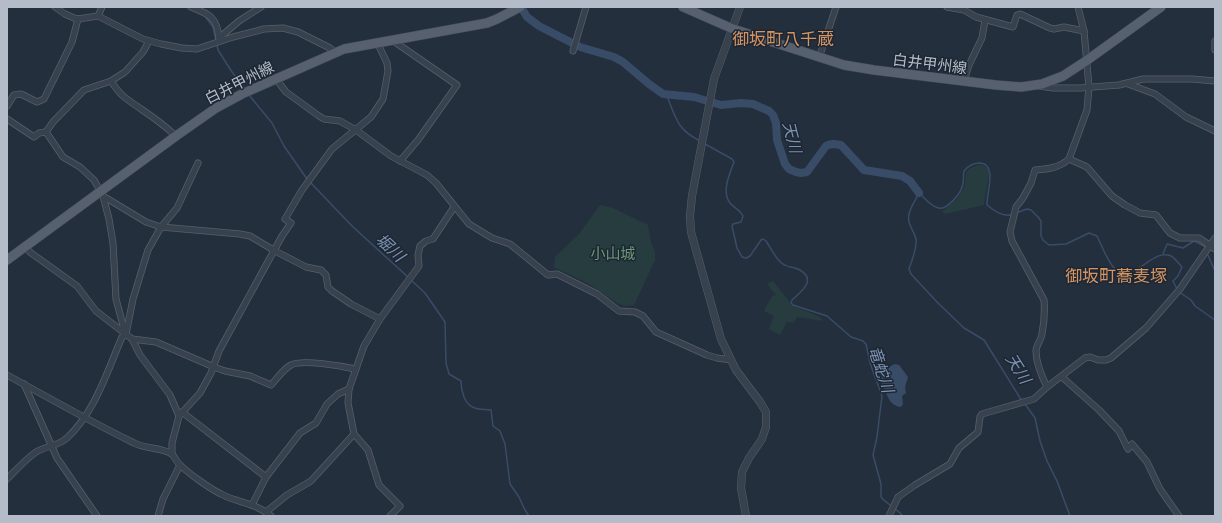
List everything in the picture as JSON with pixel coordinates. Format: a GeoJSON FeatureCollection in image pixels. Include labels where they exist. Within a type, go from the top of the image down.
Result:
{"type":"FeatureCollection","features":[{"type":"Feature","properties":{"kind":"main road","name":"白井甲州線"},"geometry":{"type":"LineString","coordinates":[[683,7],[733,29],[844,65],[1010,86],[1036,85],[1058,78],[1086,61],[1161,7]]}},
{"type":"Feature","properties":{"kind":"main road","name":"白井甲州線"},"geometry":{"type":"LineString","coordinates":[[7,259],[102,194],[176,136],[216,108],[246,92],[344,49],[480,24],[497,19],[516,9]]}},
{"type":"Feature","properties":{"kind":"street"},"geometry":{"type":"LineString","coordinates":[[55,7],[65,14],[78,19],[98,16],[149,41],[192,49],[212,44],[219,40],[239,21],[261,7]]}},
{"type":"Feature","properties":{"kind":"street"},"geometry":{"type":"LineString","coordinates":[[98,16],[102,7]]}},
{"type":"Feature","properties":{"kind":"street"},"geometry":{"type":"LineString","coordinates":[[191,7],[208,14],[214,20],[218,26],[219,40]]}},
{"type":"Feature","properties":{"kind":"street"},"geometry":{"type":"LineString","coordinates":[[573,51],[586,7]]}},
{"type":"Feature","properties":{"kind":"street"},"geometry":{"type":"LineString","coordinates":[[740,7],[714,79],[690,206],[691,232],[721,339],[736,370],[766,412],[766,427],[762,439],[749,458],[742,472],[741,488],[746,516]]}},
{"type":"Feature","properties":{"kind":"street"},"geometry":{"type":"LineString","coordinates":[[819,58],[836,7]]}},
{"type":"Feature","properties":{"kind":"street"},"geometry":{"type":"LineString","coordinates":[[947,7],[964,10],[976,17],[1013,27],[1017,15],[1020,14],[1050,28],[1072,27],[1084,31]]}},
{"type":"Feature","properties":{"kind":"street"},"geometry":{"type":"LineString","coordinates":[[1047,387],[1036,353],[1036,346],[1042,336],[1045,308],[1044,300],[1012,241],[1010,232],[1016,210],[1031,183],[1035,170],[1054,168],[1069,159],[1087,110],[1089,87],[1084,31],[1078,7]]}},
{"type":"Feature","properties":{"kind":"street"},"geometry":{"type":"LineString","coordinates":[[7,106],[14,95],[20,94],[37,102],[44,99],[72,42],[78,19]]}},
{"type":"Feature","properties":{"kind":"street"},"geometry":{"type":"LineString","coordinates":[[964,81],[982,38],[985,20]]}},
{"type":"Feature","properties":{"kind":"street"},"geometry":{"type":"LineString","coordinates":[[219,40],[264,29],[283,28],[298,32],[335,52]]}},
{"type":"Feature","properties":{"kind":"street"},"geometry":{"type":"LineString","coordinates":[[392,40],[456,85],[418,140],[400,161]]}},
{"type":"Feature","properties":{"kind":"street"},"geometry":{"type":"LineString","coordinates":[[7,119],[34,137],[39,133],[46,132],[84,90],[111,81],[126,72],[143,52],[149,41]]}},
{"type":"Feature","properties":{"kind":"street"},"geometry":{"type":"LineString","coordinates":[[271,516],[252,505],[234,500],[221,494],[180,466],[172,454],[172,443],[180,414],[200,392],[214,367],[219,351],[290,223],[285,219],[308,181],[332,149],[370,117],[383,99],[388,71],[377,42]]}},
{"type":"Feature","properties":{"kind":"street"},"geometry":{"type":"LineString","coordinates":[[1215,42],[1215,50]]}},
{"type":"Feature","properties":{"kind":"street"},"geometry":{"type":"LineString","coordinates":[[276,79],[286,92],[319,116],[324,119],[340,121],[356,130],[391,156],[427,175],[436,183],[469,224],[492,238],[510,244],[548,275],[557,274],[598,294],[619,311],[635,312],[643,316],[656,332],[707,355],[730,360]]}},
{"type":"Feature","properties":{"kind":"street"},"geometry":{"type":"LineString","coordinates":[[1036,85],[1060,89],[1128,84],[1143,79],[1192,79],[1215,81]]}},
{"type":"Feature","properties":{"kind":"street"},"geometry":{"type":"LineString","coordinates":[[111,81],[116,90],[124,98],[140,108],[176,136]]}},
{"type":"Feature","properties":{"kind":"street"},"geometry":{"type":"LineString","coordinates":[[1128,84],[1154,94],[1186,117],[1215,131]]}},
{"type":"Feature","properties":{"kind":"street"},"geometry":{"type":"LineString","coordinates":[[46,132],[63,158],[80,167],[94,180],[102,194],[109,219],[113,243],[116,299],[126,334]]}},
{"type":"Feature","properties":{"kind":"street"},"geometry":{"type":"LineString","coordinates":[[1069,159],[1087,167],[1112,196],[1124,205],[1140,213],[1156,215],[1170,233],[1180,238],[1199,238],[1211,248]]}},
{"type":"Feature","properties":{"kind":"street"},"geometry":{"type":"LineString","coordinates":[[7,479],[37,452],[67,438],[85,418],[93,404],[122,337],[126,334],[133,299],[148,250],[161,227],[177,208],[198,163]]}},
{"type":"Feature","properties":{"kind":"street"},"geometry":{"type":"LineString","coordinates":[[102,194],[146,222],[161,227],[250,236],[275,251],[306,266],[321,270],[326,275],[328,286],[332,291],[351,304],[380,319]]}},
{"type":"Feature","properties":{"kind":"street"},"geometry":{"type":"LineString","coordinates":[[390,516],[400,506],[378,485],[368,450],[354,434],[348,403],[349,389],[364,346],[380,319],[419,266],[418,255],[420,246],[426,241],[434,239],[454,207]]}},
{"type":"Feature","properties":{"kind":"street"},"geometry":{"type":"LineString","coordinates":[[889,516],[898,497],[950,464],[959,448],[978,432],[980,417],[982,414],[1034,400],[1047,387],[1085,358],[1090,357],[1098,360],[1106,360],[1111,358],[1146,328],[1178,292],[1204,253],[1211,248],[1215,238]]}},
{"type":"Feature","properties":{"kind":"street"},"geometry":{"type":"LineString","coordinates":[[24,246],[77,286],[96,311],[132,339],[140,355],[170,395],[180,414],[266,477]]}},
{"type":"Feature","properties":{"kind":"street"},"geometry":{"type":"LineString","coordinates":[[132,339],[156,342],[214,367],[225,371],[250,376],[271,385],[292,364],[331,364],[355,369]]}},
{"type":"Feature","properties":{"kind":"street"},"geometry":{"type":"LineString","coordinates":[[7,375],[136,444],[155,448],[172,454]]}},
{"type":"Feature","properties":{"kind":"street"},"geometry":{"type":"LineString","coordinates":[[1062,377],[1119,431],[1128,449],[1132,444],[1147,462],[1160,489],[1179,516]]}},
{"type":"Feature","properties":{"kind":"street"},"geometry":{"type":"LineString","coordinates":[[24,384],[57,458],[98,516]]}},
{"type":"Feature","properties":{"kind":"street"},"geometry":{"type":"LineString","coordinates":[[252,505],[266,477],[300,433],[316,423],[327,404],[338,394],[349,389]]}},
{"type":"Feature","properties":{"kind":"street"},"geometry":{"type":"LineString","coordinates":[[266,512],[287,495],[311,480],[354,434]]}},
{"type":"Feature","properties":{"kind":"street"},"geometry":{"type":"LineString","coordinates":[[158,516],[163,499],[180,466]]}},
{"type":"Feature","properties":{"kind":"green space"},"geometry":{"type":"Polygon","coordinates":[[[978,165],[984,165],[989,170],[984,205],[945,214],[942,211],[955,200],[962,191],[967,171],[978,165]]]}},
{"type":"Feature","properties":{"kind":"green space","name":"小山城"},"geometry":{"type":"Polygon","coordinates":[[[600,205],[613,208],[648,225],[651,243],[655,252],[655,260],[634,305],[625,306],[617,303],[589,284],[554,267],[555,257],[579,234],[600,205]]]}},
{"type":"Feature","properties":{"kind":"green space"},"geometry":{"type":"Polygon","coordinates":[[[773,281],[792,305],[820,317],[823,321],[797,317],[793,323],[787,322],[780,335],[769,329],[774,316],[764,311],[772,296],[776,295],[769,287],[768,283],[773,281]]]}},
{"type":"Feature","properties":{"kind":"water"},"geometry":{"type":"Polygon","coordinates":[[[895,364],[899,365],[908,377],[905,387],[906,393],[902,396],[903,404],[901,407],[892,403],[888,397],[880,374],[880,371],[895,364]]]}},
{"type":"Feature","properties":{"kind":"waterway","name":"天川"},"geometry":{"type":"LineString","coordinates":[[521,7],[527,17],[539,26],[580,47],[614,57],[623,62],[663,94],[694,97],[721,105],[741,103],[753,104],[769,111],[773,115],[776,123],[777,140],[785,164],[789,169],[801,173],[807,172],[826,146],[831,144],[841,145],[864,170],[902,176],[910,181],[919,193]]}},
{"type":"Feature","properties":{"kind":"waterway","name":"堀川"},"geometry":{"type":"LineString","coordinates":[[200,13],[204,15],[213,27],[218,50],[245,89]]}},
{"type":"Feature","properties":{"kind":"waterway","name":"竜蛇川"},"geometry":{"type":"LineString","coordinates":[[666,94],[681,127],[700,141]]}},
{"type":"Feature","properties":{"kind":"waterway","name":"堀川"},"geometry":{"type":"LineString","coordinates":[[249,95],[272,123],[284,146],[307,179]]}},
{"type":"Feature","properties":{"kind":"waterway","name":"竜蛇川"},"geometry":{"type":"LineString","coordinates":[[705,144],[732,159],[734,162],[727,182],[726,194],[730,203],[743,216],[741,222],[733,224],[732,226],[737,248],[742,257],[746,258],[750,256],[761,240],[763,239],[766,241],[780,262],[786,266],[798,269],[807,277],[808,281],[804,289],[792,300],[791,303],[793,305],[827,316],[851,337],[863,341],[866,344],[870,363],[882,396],[877,437],[873,455],[881,484],[881,497],[903,516]]}},
{"type":"Feature","properties":{"kind":"waterway","name":"天川"},"geometry":{"type":"LineString","coordinates":[[1013,214],[1006,215],[996,212],[987,205],[990,180],[989,168],[980,163],[971,165],[964,171],[963,185],[959,194],[946,207],[939,208],[933,206],[919,193],[909,213],[910,225],[916,237],[916,247],[909,269],[911,274],[937,302],[964,328],[984,340],[1022,401]]}},
{"type":"Feature","properties":{"kind":"waterway","name":"堀川"},"geometry":{"type":"LineString","coordinates":[[310,182],[352,226],[409,278]]}},
{"type":"Feature","properties":{"kind":"waterway"},"geometry":{"type":"LineString","coordinates":[[1016,213],[1027,209],[1031,210],[1041,221],[1041,236],[1049,245],[1066,244],[1089,233],[1097,236],[1110,262],[1115,269],[1122,273],[1128,273],[1135,270],[1157,257],[1164,255],[1171,256],[1182,267],[1178,276],[1173,281],[1177,289]]}},
{"type":"Feature","properties":{"kind":"waterway"},"geometry":{"type":"LineString","coordinates":[[1163,254],[1167,244],[1183,248],[1194,241],[1204,246],[1206,249]]}},
{"type":"Feature","properties":{"kind":"waterway"},"geometry":{"type":"LineString","coordinates":[[1207,253],[1215,271]]}},
{"type":"Feature","properties":{"kind":"waterway","name":"堀川"},"geometry":{"type":"LineString","coordinates":[[412,281],[425,293],[445,322],[446,363],[449,374],[461,381],[463,393],[468,404],[477,409],[491,410],[493,426],[500,431],[505,444],[510,484],[529,516]]}},
{"type":"Feature","properties":{"kind":"waterway"},"geometry":{"type":"LineString","coordinates":[[1179,292],[1191,300],[1195,306],[1215,320]]}},
{"type":"Feature","properties":{"kind":"waterway","name":"天川"},"geometry":{"type":"LineString","coordinates":[[1025,404],[1035,418],[1040,441],[1047,461],[1057,481],[1070,516]]}},
{"type":"Feature","properties":{"kind":"district","name":"御坂町八千蔵"},"geometry":{"type":"Point","coordinates":[783,38]}},
{"type":"Feature","properties":{"kind":"district","name":"御坂町蕎麦塚"},"geometry":{"type":"Point","coordinates":[1116,275]}}]}
